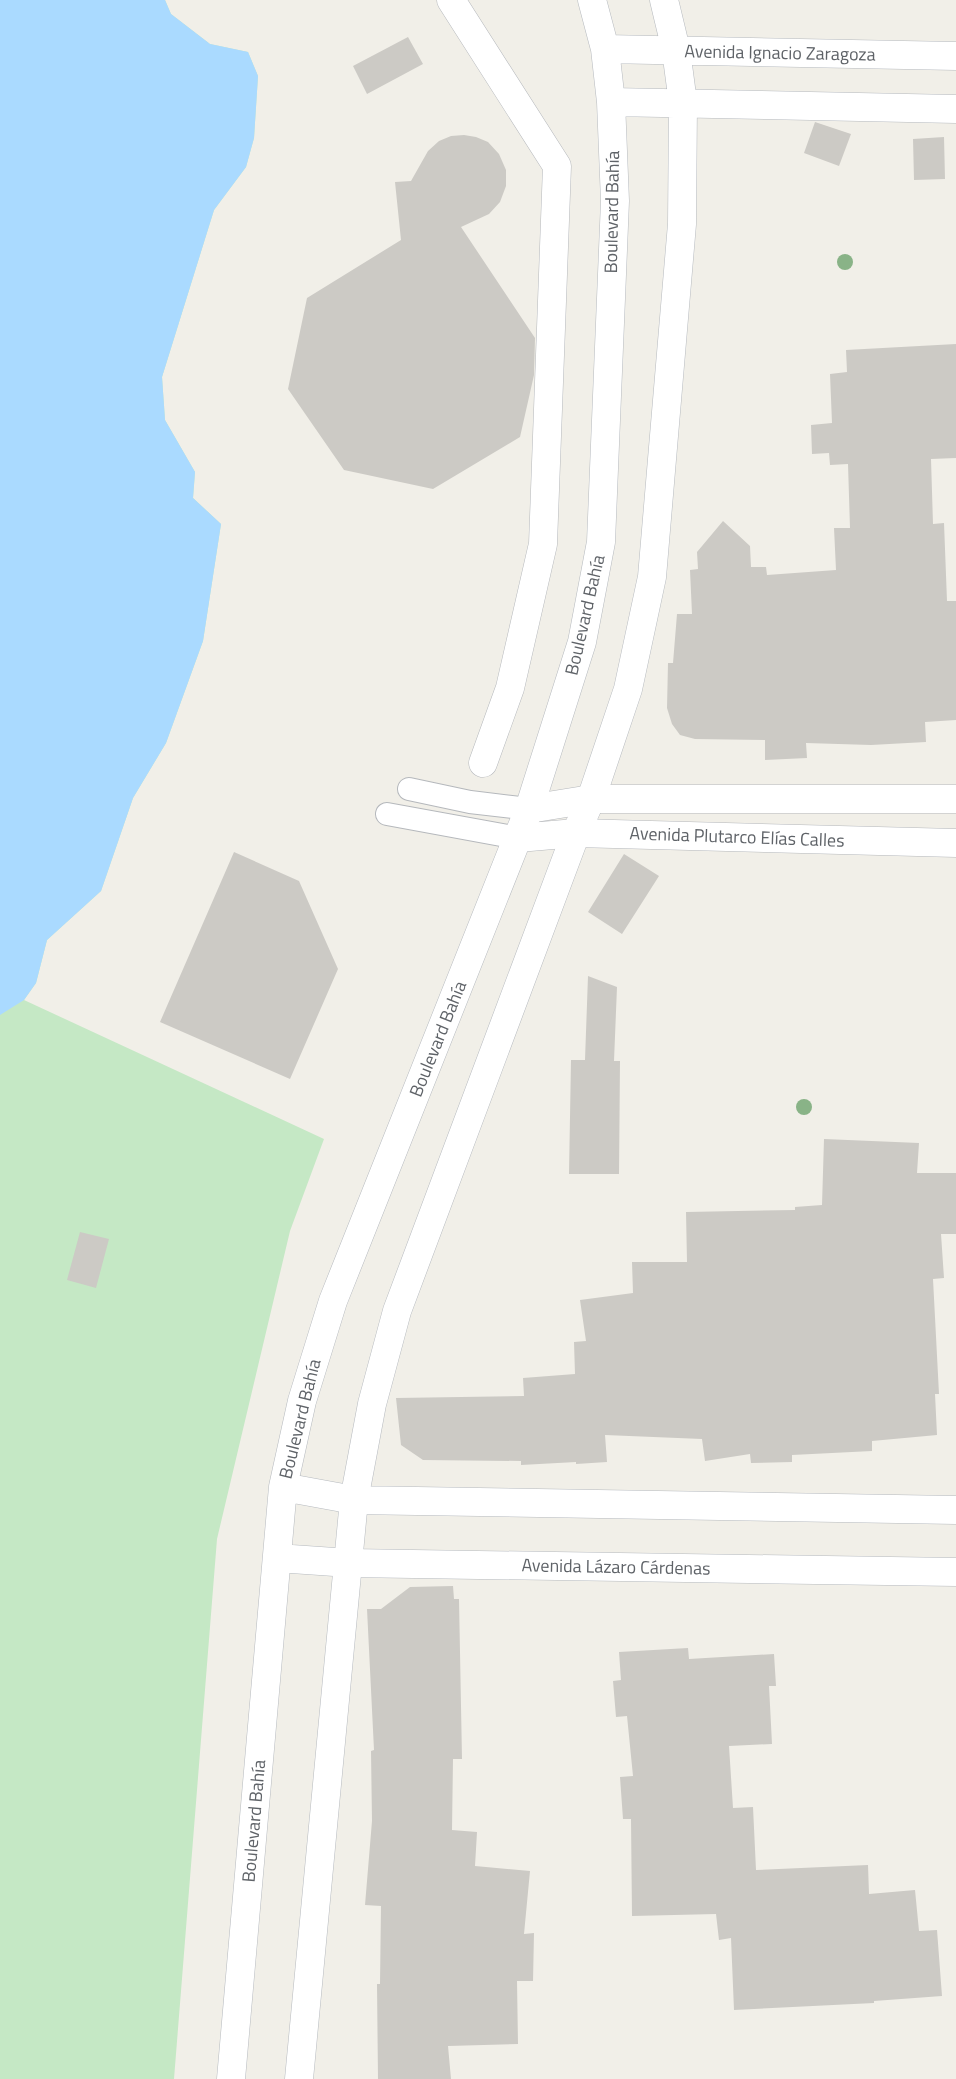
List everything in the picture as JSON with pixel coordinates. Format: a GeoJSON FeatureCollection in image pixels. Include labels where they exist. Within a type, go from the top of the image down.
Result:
{"type":"FeatureCollection","features":[{"type":"Feature","properties":{"kind":"main road"},"geometry":{"type":"LineString","coordinates":[[451,0],[557,166],[543,544],[510,688],[482,763]]}},
{"type":"Feature","properties":{"kind":"main road","name":"Boulevard Bahía"},"geometry":{"type":"LineString","coordinates":[[231,2079],[283,1487],[302,1401],[333,1301],[530,809],[582,642],[601,542],[614,201],[611,102],[605,49],[592,0]]}},
{"type":"Feature","properties":{"kind":"main road"},"geometry":{"type":"LineString","coordinates":[[299,2079],[354,1500],[372,1404],[396,1311],[576,833],[591,799],[628,689],[652,577],[682,224],[683,103],[676,50],[664,0]]}},
{"type":"Feature","properties":{"kind":"main road","name":"Avenida Ignacio Zaragoza"},"geometry":{"type":"LineString","coordinates":[[605,49],[956,56]]}},
{"type":"Feature","properties":{"kind":"main road"},"geometry":{"type":"LineString","coordinates":[[611,102],[956,108]]}},
{"type":"Feature","properties":{"kind":"main road","name":"Avenida Plutarco Elías Calles"},"geometry":{"type":"LineString","coordinates":[[530,809],[591,799],[956,799]]}},
{"type":"Feature","properties":{"kind":"main road","name":"Avenida Plutarco Elías Calles"},"geometry":{"type":"LineString","coordinates":[[518,838],[576,833],[956,843]]}},
{"type":"Feature","properties":{"kind":"main road"},"geometry":{"type":"LineString","coordinates":[[283,1487],[354,1500],[956,1510]]}},
{"type":"Feature","properties":{"kind":"main road","name":"Avenida Lázaro Cárdenas"},"geometry":{"type":"LineString","coordinates":[[277,1558],[349,1563],[956,1572]]}},
{"type":"Feature","properties":{"kind":"lane"},"geometry":{"type":"LineString","coordinates":[[409,789],[470,802],[530,809]]}},
{"type":"Feature","properties":{"kind":"lane"},"geometry":{"type":"LineString","coordinates":[[388,814],[518,838]]}},
{"type":"Feature","properties":{"kind":"green space"},"geometry":{"type":"Polygon","coordinates":[[[0,0],[165,0],[171,14],[210,44],[248,52],[258,76],[254,138],[246,167],[214,210],[162,377],[165,420],[195,472],[193,498],[221,524],[203,641],[166,743],[133,798],[101,891],[47,940],[36,983],[24,1000],[324,1139],[290,1231],[217,1539],[174,2079],[0,2079],[0,0]]]}},
{"type":"Feature","properties":{"kind":"water"},"geometry":{"type":"Polygon","coordinates":[[[0,0],[165,0],[171,14],[210,44],[248,52],[258,76],[254,138],[246,167],[214,210],[162,377],[165,420],[195,472],[193,498],[221,524],[203,641],[166,743],[133,798],[101,891],[47,940],[36,983],[24,1000],[0,1015],[0,0]]]}},
{"type":"Feature","properties":{"kind":"building"},"geometry":{"type":"Polygon","coordinates":[[[408,37],[423,64],[367,94],[353,66],[408,37]]]}},
{"type":"Feature","properties":{"kind":"building"},"geometry":{"type":"Polygon","coordinates":[[[815,122],[851,134],[839,166],[804,153],[815,122]]]}},
{"type":"Feature","properties":{"kind":"building"},"geometry":{"type":"Polygon","coordinates":[[[464,135],[488,142],[499,154],[506,170],[506,186],[500,202],[489,214],[461,227],[535,338],[534,375],[520,437],[433,489],[344,470],[288,389],[307,298],[401,240],[395,182],[411,181],[428,151],[439,141],[451,136],[464,135]]]}},
{"type":"Feature","properties":{"kind":"building"},"geometry":{"type":"Polygon","coordinates":[[[944,137],[945,179],[914,180],[913,139],[944,137]]]}},
{"type":"Feature","properties":{"kind":"building"},"geometry":{"type":"Polygon","coordinates":[[[956,344],[956,458],[931,459],[933,524],[944,523],[947,601],[956,601],[956,720],[925,722],[926,742],[871,745],[806,743],[807,758],[765,760],[765,740],[695,739],[680,735],[672,724],[667,708],[668,663],[673,663],[677,614],[692,614],[690,570],[698,569],[697,552],[723,521],[750,546],[751,567],[766,567],[767,575],[836,570],[834,528],[850,528],[848,464],[830,465],[829,453],[812,454],[811,425],[832,423],[830,374],[847,372],[846,350],[956,344]]]}},
{"type":"Feature","properties":{"kind":"building"},"geometry":{"type":"Polygon","coordinates":[[[234,852],[299,881],[338,969],[290,1079],[160,1022],[234,852]]]}},
{"type":"Feature","properties":{"kind":"building"},"geometry":{"type":"Polygon","coordinates":[[[624,854],[659,876],[622,934],[588,912],[624,854]]]}},
{"type":"Feature","properties":{"kind":"building"},"geometry":{"type":"Polygon","coordinates":[[[588,976],[617,987],[614,1061],[620,1061],[619,1174],[569,1174],[571,1060],[585,1060],[588,976]]]}},
{"type":"Feature","properties":{"kind":"building"},"geometry":{"type":"Polygon","coordinates":[[[824,1139],[919,1143],[917,1173],[956,1173],[956,1234],[941,1234],[944,1278],[933,1279],[939,1394],[935,1394],[937,1435],[872,1441],[872,1451],[792,1455],[792,1462],[751,1463],[750,1454],[705,1461],[702,1439],[605,1435],[607,1462],[576,1464],[576,1462],[521,1465],[521,1461],[423,1460],[401,1445],[396,1398],[524,1396],[523,1378],[575,1374],[574,1342],[586,1341],[580,1300],[633,1293],[632,1262],[687,1262],[686,1212],[795,1210],[795,1207],[822,1205],[824,1139]]]}},
{"type":"Feature","properties":{"kind":"building"},"geometry":{"type":"Polygon","coordinates":[[[80,1232],[109,1239],[96,1288],[67,1280],[80,1232]]]}},
{"type":"Feature","properties":{"kind":"building"},"geometry":{"type":"Polygon","coordinates":[[[453,1586],[454,1599],[459,1599],[462,1759],[453,1759],[452,1830],[477,1832],[475,1866],[530,1871],[524,1934],[534,1933],[533,1981],[517,1981],[518,2044],[448,2046],[451,2079],[378,2079],[377,1984],[380,1984],[381,1906],[365,1905],[372,1821],[371,1751],[374,1750],[367,1609],[381,1609],[410,1587],[453,1586]]]}},
{"type":"Feature","properties":{"kind":"building"},"geometry":{"type":"Polygon","coordinates":[[[688,1648],[689,1659],[774,1654],[776,1686],[769,1686],[772,1744],[729,1746],[733,1808],[753,1807],[756,1870],[868,1865],[869,1894],[915,1890],[919,1931],[937,1930],[942,1996],[874,2001],[874,2003],[734,2010],[731,1938],[719,1940],[716,1914],[632,1916],[631,1819],[623,1819],[620,1777],[633,1776],[627,1716],[616,1717],[613,1681],[621,1680],[619,1652],[688,1648]]]}}]}
